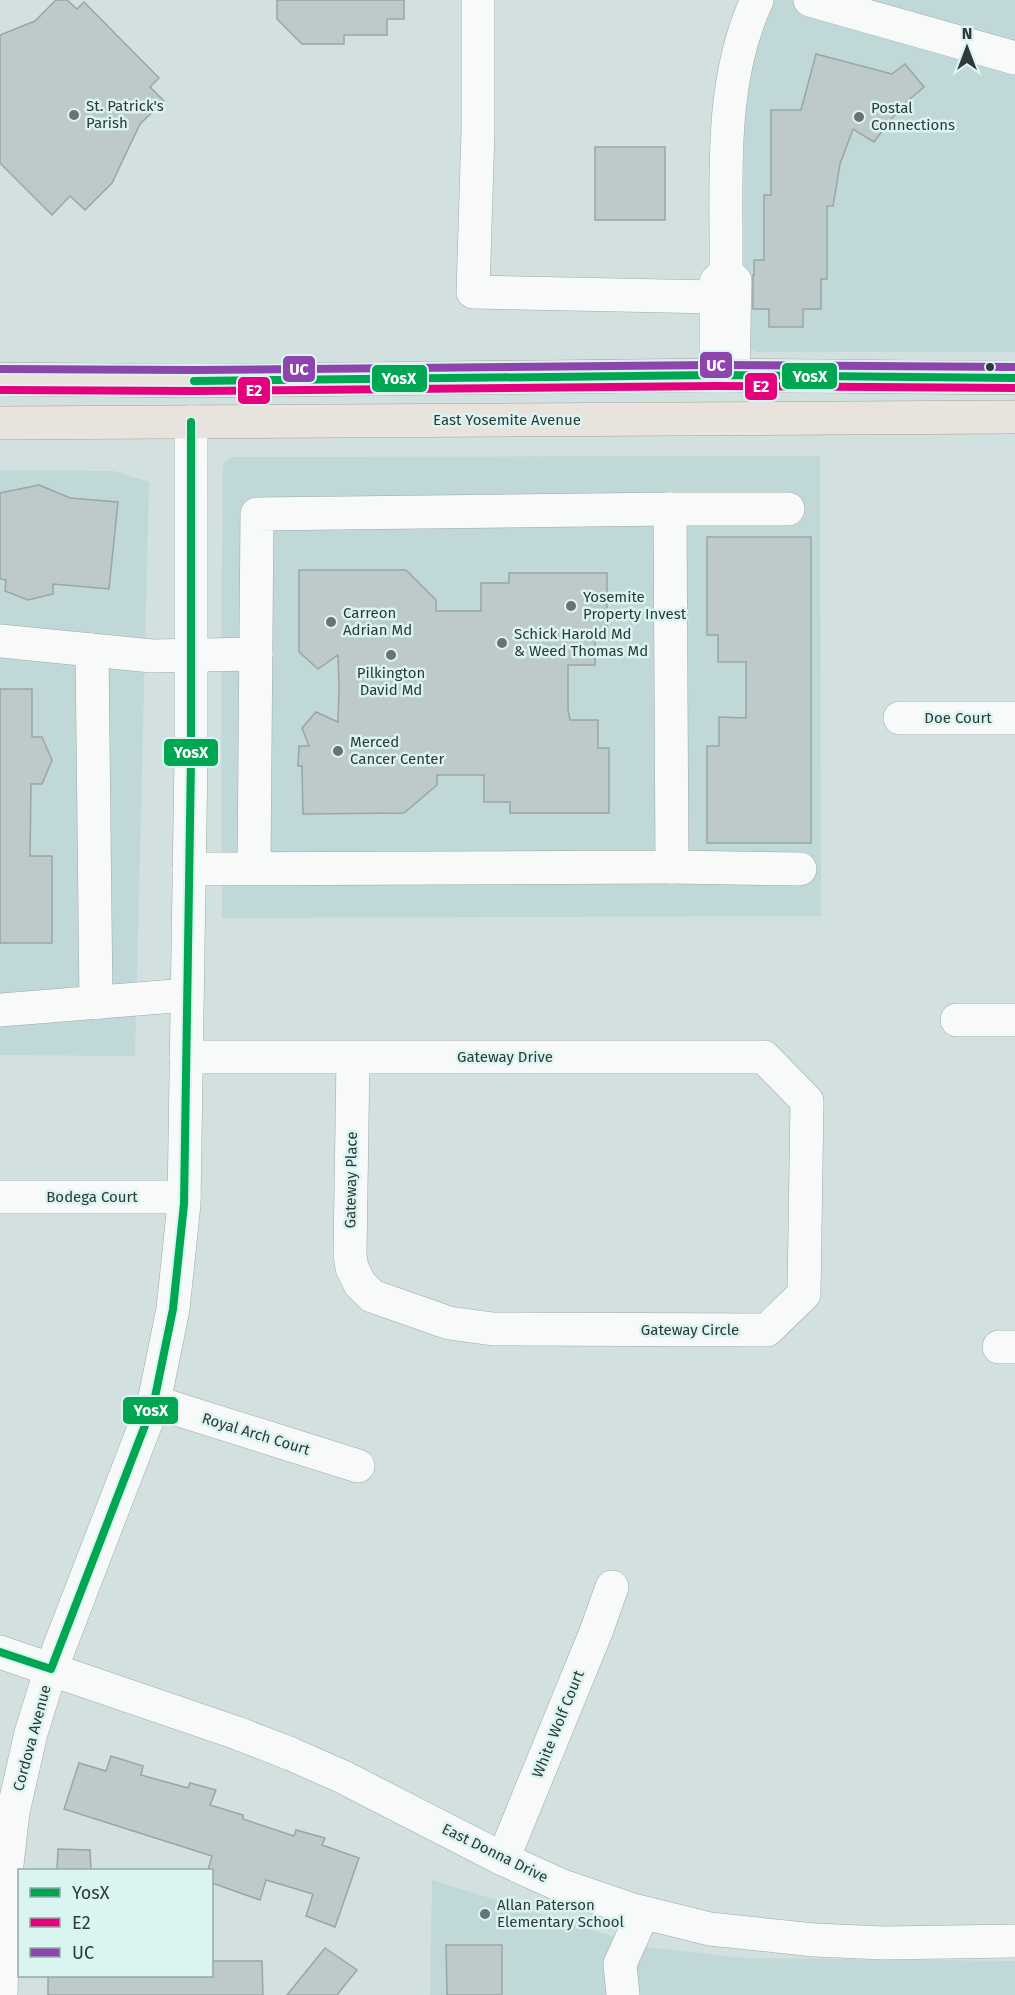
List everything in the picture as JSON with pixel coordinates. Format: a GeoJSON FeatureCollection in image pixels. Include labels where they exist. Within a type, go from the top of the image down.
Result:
{"type":"FeatureCollection","features":[{"type":"Feature","properties":{"kind":"main road"},"geometry":{"type":"LineString","coordinates":[[0,379],[194,381],[724,375],[1015,378]]}},
{"type":"Feature","properties":{"kind":"main road"},"geometry":{"type":"LineString","coordinates":[[191,422],[218,405],[378,399],[409,378]]}},
{"type":"Feature","properties":{"kind":"main road","name":"East Yosemite Avenue"},"geometry":{"type":"LineString","coordinates":[[0,423],[1015,417]]}},
{"type":"Feature","properties":{"kind":"street"},"geometry":{"type":"LineString","coordinates":[[478,0],[478,131],[473,291],[721,284],[735,281],[724,375]]}},
{"type":"Feature","properties":{"kind":"street"},"geometry":{"type":"LineString","coordinates":[[721,284],[729,103],[735,64],[757,0]]}},
{"type":"Feature","properties":{"kind":"street"},"geometry":{"type":"LineString","coordinates":[[810,0],[1015,58]]}},
{"type":"Feature","properties":{"kind":"street","name":"Cordova Avenue"},"geometry":{"type":"LineString","coordinates":[[1,1995],[4,1892],[14,1812],[31,1733],[51,1669],[154,1402],[173,1309],[184,1197],[191,655],[191,422]]}},
{"type":"Feature","properties":{"kind":"street"},"geometry":{"type":"LineString","coordinates":[[670,509],[672,867]]}},
{"type":"Feature","properties":{"kind":"street"},"geometry":{"type":"LineString","coordinates":[[254,869],[257,514],[788,509]]}},
{"type":"Feature","properties":{"kind":"street"},"geometry":{"type":"LineString","coordinates":[[0,640],[152,656],[256,654]]}},
{"type":"Feature","properties":{"kind":"street"},"geometry":{"type":"LineString","coordinates":[[92,650],[96,1003]]}},
{"type":"Feature","properties":{"kind":"street","name":"Doe Court"},"geometry":{"type":"LineString","coordinates":[[900,718],[1015,718]]}},
{"type":"Feature","properties":{"kind":"street"},"geometry":{"type":"LineString","coordinates":[[189,870],[672,867],[800,869]]}},
{"type":"Feature","properties":{"kind":"street"},"geometry":{"type":"LineString","coordinates":[[0,1010],[187,995]]}},
{"type":"Feature","properties":{"kind":"street"},"geometry":{"type":"LineString","coordinates":[[957,1020],[1015,1020]]}},
{"type":"Feature","properties":{"kind":"street","name":"Gateway Drive"},"geometry":{"type":"LineString","coordinates":[[186,1058],[764,1058],[807,1101]]}},
{"type":"Feature","properties":{"kind":"street","name":"Gateway Place"},"geometry":{"type":"LineString","coordinates":[[353,1058],[350,1255],[352,1268],[360,1284],[372,1296]]}},
{"type":"Feature","properties":{"kind":"street","name":"Gateway Circle"},"geometry":{"type":"LineString","coordinates":[[372,1296],[449,1323],[493,1329],[767,1330],[804,1294],[807,1101]]}},
{"type":"Feature","properties":{"kind":"street","name":"Bodega Court"},"geometry":{"type":"LineString","coordinates":[[0,1197],[184,1197]]}},
{"type":"Feature","properties":{"kind":"street","name":"Royal Arch Court"},"geometry":{"type":"LineString","coordinates":[[154,1402],[358,1466]]}},
{"type":"Feature","properties":{"kind":"street","name":"White Wolf Court"},"geometry":{"type":"LineString","coordinates":[[503,1859],[596,1632],[612,1587]]}},
{"type":"Feature","properties":{"kind":"street","name":"East Donna Drive"},"geometry":{"type":"LineString","coordinates":[[0,1652],[237,1733],[291,1754],[343,1777],[503,1859],[560,1885],[643,1913],[710,1929],[814,1940],[884,1943],[1015,1941]]}},
{"type":"Feature","properties":{"kind":"street"},"geometry":{"type":"LineString","coordinates":[[624,1995],[620,1964],[643,1913]]}},
{"type":"Feature","properties":{"kind":"shaded area"},"geometry":{"type":"Polygon","coordinates":[[[770,0],[1015,0],[1015,352],[756,352],[747,347],[743,341],[744,99],[770,0]]]}},
{"type":"Feature","properties":{"kind":"shaded area"},"geometry":{"type":"Polygon","coordinates":[[[820,456],[821,916],[222,918],[223,463],[231,457],[820,456]]]}},
{"type":"Feature","properties":{"kind":"shaded area"},"geometry":{"type":"Polygon","coordinates":[[[0,470],[114,471],[149,482],[135,1056],[0,1055],[0,470]]]}},
{"type":"Feature","properties":{"kind":"shaded area","name":"Allan Paterson Elementary School"},"geometry":{"type":"Polygon","coordinates":[[[432,1880],[647,1947],[742,1958],[1015,1961],[1015,1995],[430,1995],[432,1880]]]}},
{"type":"Feature","properties":{"kind":"building","name":"St. Patrick's Parish"},"geometry":{"type":"Polygon","coordinates":[[[56,0],[67,0],[77,9],[84,2],[159,78],[150,87],[164,101],[140,124],[112,183],[85,210],[70,196],[52,215],[0,163],[0,35],[35,21],[56,0]]]}},
{"type":"Feature","properties":{"kind":"building"},"geometry":{"type":"Polygon","coordinates":[[[277,0],[404,0],[404,19],[387,19],[387,35],[344,35],[344,44],[302,44],[277,19],[277,0]]]}},
{"type":"Feature","properties":{"kind":"building"},"geometry":{"type":"Polygon","coordinates":[[[816,54],[892,74],[905,64],[924,87],[904,104],[906,106],[893,117],[874,142],[853,129],[840,164],[833,206],[827,206],[827,279],[821,279],[821,309],[803,309],[803,327],[769,327],[769,309],[753,309],[753,275],[754,260],[764,260],[764,195],[771,195],[771,110],[801,110],[816,54]]]}},
{"type":"Feature","properties":{"kind":"building"},"geometry":{"type":"Polygon","coordinates":[[[595,147],[665,147],[665,220],[595,220],[595,147]]]}},
{"type":"Feature","properties":{"kind":"building"},"geometry":{"type":"Polygon","coordinates":[[[39,485],[70,498],[118,502],[109,589],[53,584],[53,594],[28,600],[5,591],[6,580],[0,579],[0,493],[39,485]]]}},
{"type":"Feature","properties":{"kind":"building"},"geometry":{"type":"Polygon","coordinates":[[[707,537],[811,537],[811,843],[707,843],[707,746],[719,746],[719,717],[746,718],[746,662],[718,662],[718,635],[707,635],[707,537]]]}},
{"type":"Feature","properties":{"kind":"building"},"geometry":{"type":"Polygon","coordinates":[[[299,570],[406,570],[436,600],[436,611],[481,611],[481,583],[509,583],[509,573],[607,573],[607,638],[595,638],[595,665],[568,665],[568,710],[570,720],[598,720],[598,748],[609,748],[609,813],[510,813],[510,802],[484,802],[484,775],[437,775],[437,785],[404,813],[303,814],[302,766],[298,766],[299,746],[309,746],[302,728],[316,712],[338,722],[339,688],[338,655],[318,669],[299,652],[299,570]]]}},
{"type":"Feature","properties":{"kind":"building"},"geometry":{"type":"Polygon","coordinates":[[[0,689],[32,689],[32,737],[42,737],[52,760],[42,784],[31,784],[30,856],[52,856],[52,943],[0,943],[0,689]]]}},
{"type":"Feature","properties":{"kind":"building"},"geometry":{"type":"Polygon","coordinates":[[[111,1756],[143,1766],[141,1775],[188,1788],[190,1783],[216,1790],[210,1805],[243,1815],[243,1819],[294,1836],[296,1830],[325,1838],[322,1845],[359,1858],[335,1927],[306,1916],[313,1894],[266,1880],[260,1900],[213,1883],[213,1869],[208,1869],[212,1856],[64,1809],[79,1763],[106,1771],[111,1756]]]}},
{"type":"Feature","properties":{"kind":"building"},"geometry":{"type":"Polygon","coordinates":[[[58,1849],[90,1850],[91,1869],[57,1869],[58,1849]]]}},
{"type":"Feature","properties":{"kind":"building"},"geometry":{"type":"Polygon","coordinates":[[[446,1945],[502,1945],[502,1995],[447,1995],[446,1945]]]}},
{"type":"Feature","properties":{"kind":"building"},"geometry":{"type":"Polygon","coordinates":[[[325,1948],[357,1970],[337,1995],[287,1995],[325,1948]]]}},
{"type":"Feature","properties":{"kind":"building"},"geometry":{"type":"Polygon","coordinates":[[[213,1961],[262,1961],[263,1995],[48,1995],[48,1977],[213,1977],[213,1961]]]}},
{"type":"Feature","properties":{"kind":"transit line","name":"UC"},"geometry":{"type":"LineString","coordinates":[[0,369],[194,370],[716,365],[1015,367]]}},
{"type":"Feature","properties":{"kind":"transit line","name":"YosX"},"geometry":{"type":"LineString","coordinates":[[194,381],[716,375],[1015,378]]}},
{"type":"Feature","properties":{"kind":"transit line","name":"E2"},"geometry":{"type":"LineString","coordinates":[[0,390],[194,391],[716,386],[1015,388]]}},
{"type":"Feature","properties":{"kind":"transit line","name":"YosX"},"geometry":{"type":"LineString","coordinates":[[0,1652],[51,1669],[154,1402],[173,1309],[184,1204],[191,758],[191,422]]}},
{"type":"Feature","properties":{"kind":"place","name":"St. Patrick's Parish"},"geometry":{"type":"Point","coordinates":[74,115]}},
{"type":"Feature","properties":{"kind":"place","name":"Postal Connections"},"geometry":{"type":"Point","coordinates":[859,117]}},
{"type":"Feature","properties":{"kind":"place","name":"Yosemite Property Invest"},"geometry":{"type":"Point","coordinates":[571,606]}},
{"type":"Feature","properties":{"kind":"place","name":"Carreon Adrian Md"},"geometry":{"type":"Point","coordinates":[331,622]}},
{"type":"Feature","properties":{"kind":"place","name":"Schick Harold Md & Weed Thomas Md"},"geometry":{"type":"Point","coordinates":[502,643]}},
{"type":"Feature","properties":{"kind":"place","name":"Pilkington David Md"},"geometry":{"type":"Point","coordinates":[391,655]}},
{"type":"Feature","properties":{"kind":"place","name":"Merced Cancer Center"},"geometry":{"type":"Point","coordinates":[338,751]}},
{"type":"Feature","properties":{"kind":"place","name":"Allan Paterson Elementary School"},"geometry":{"type":"Point","coordinates":[485,1914]}}]}
